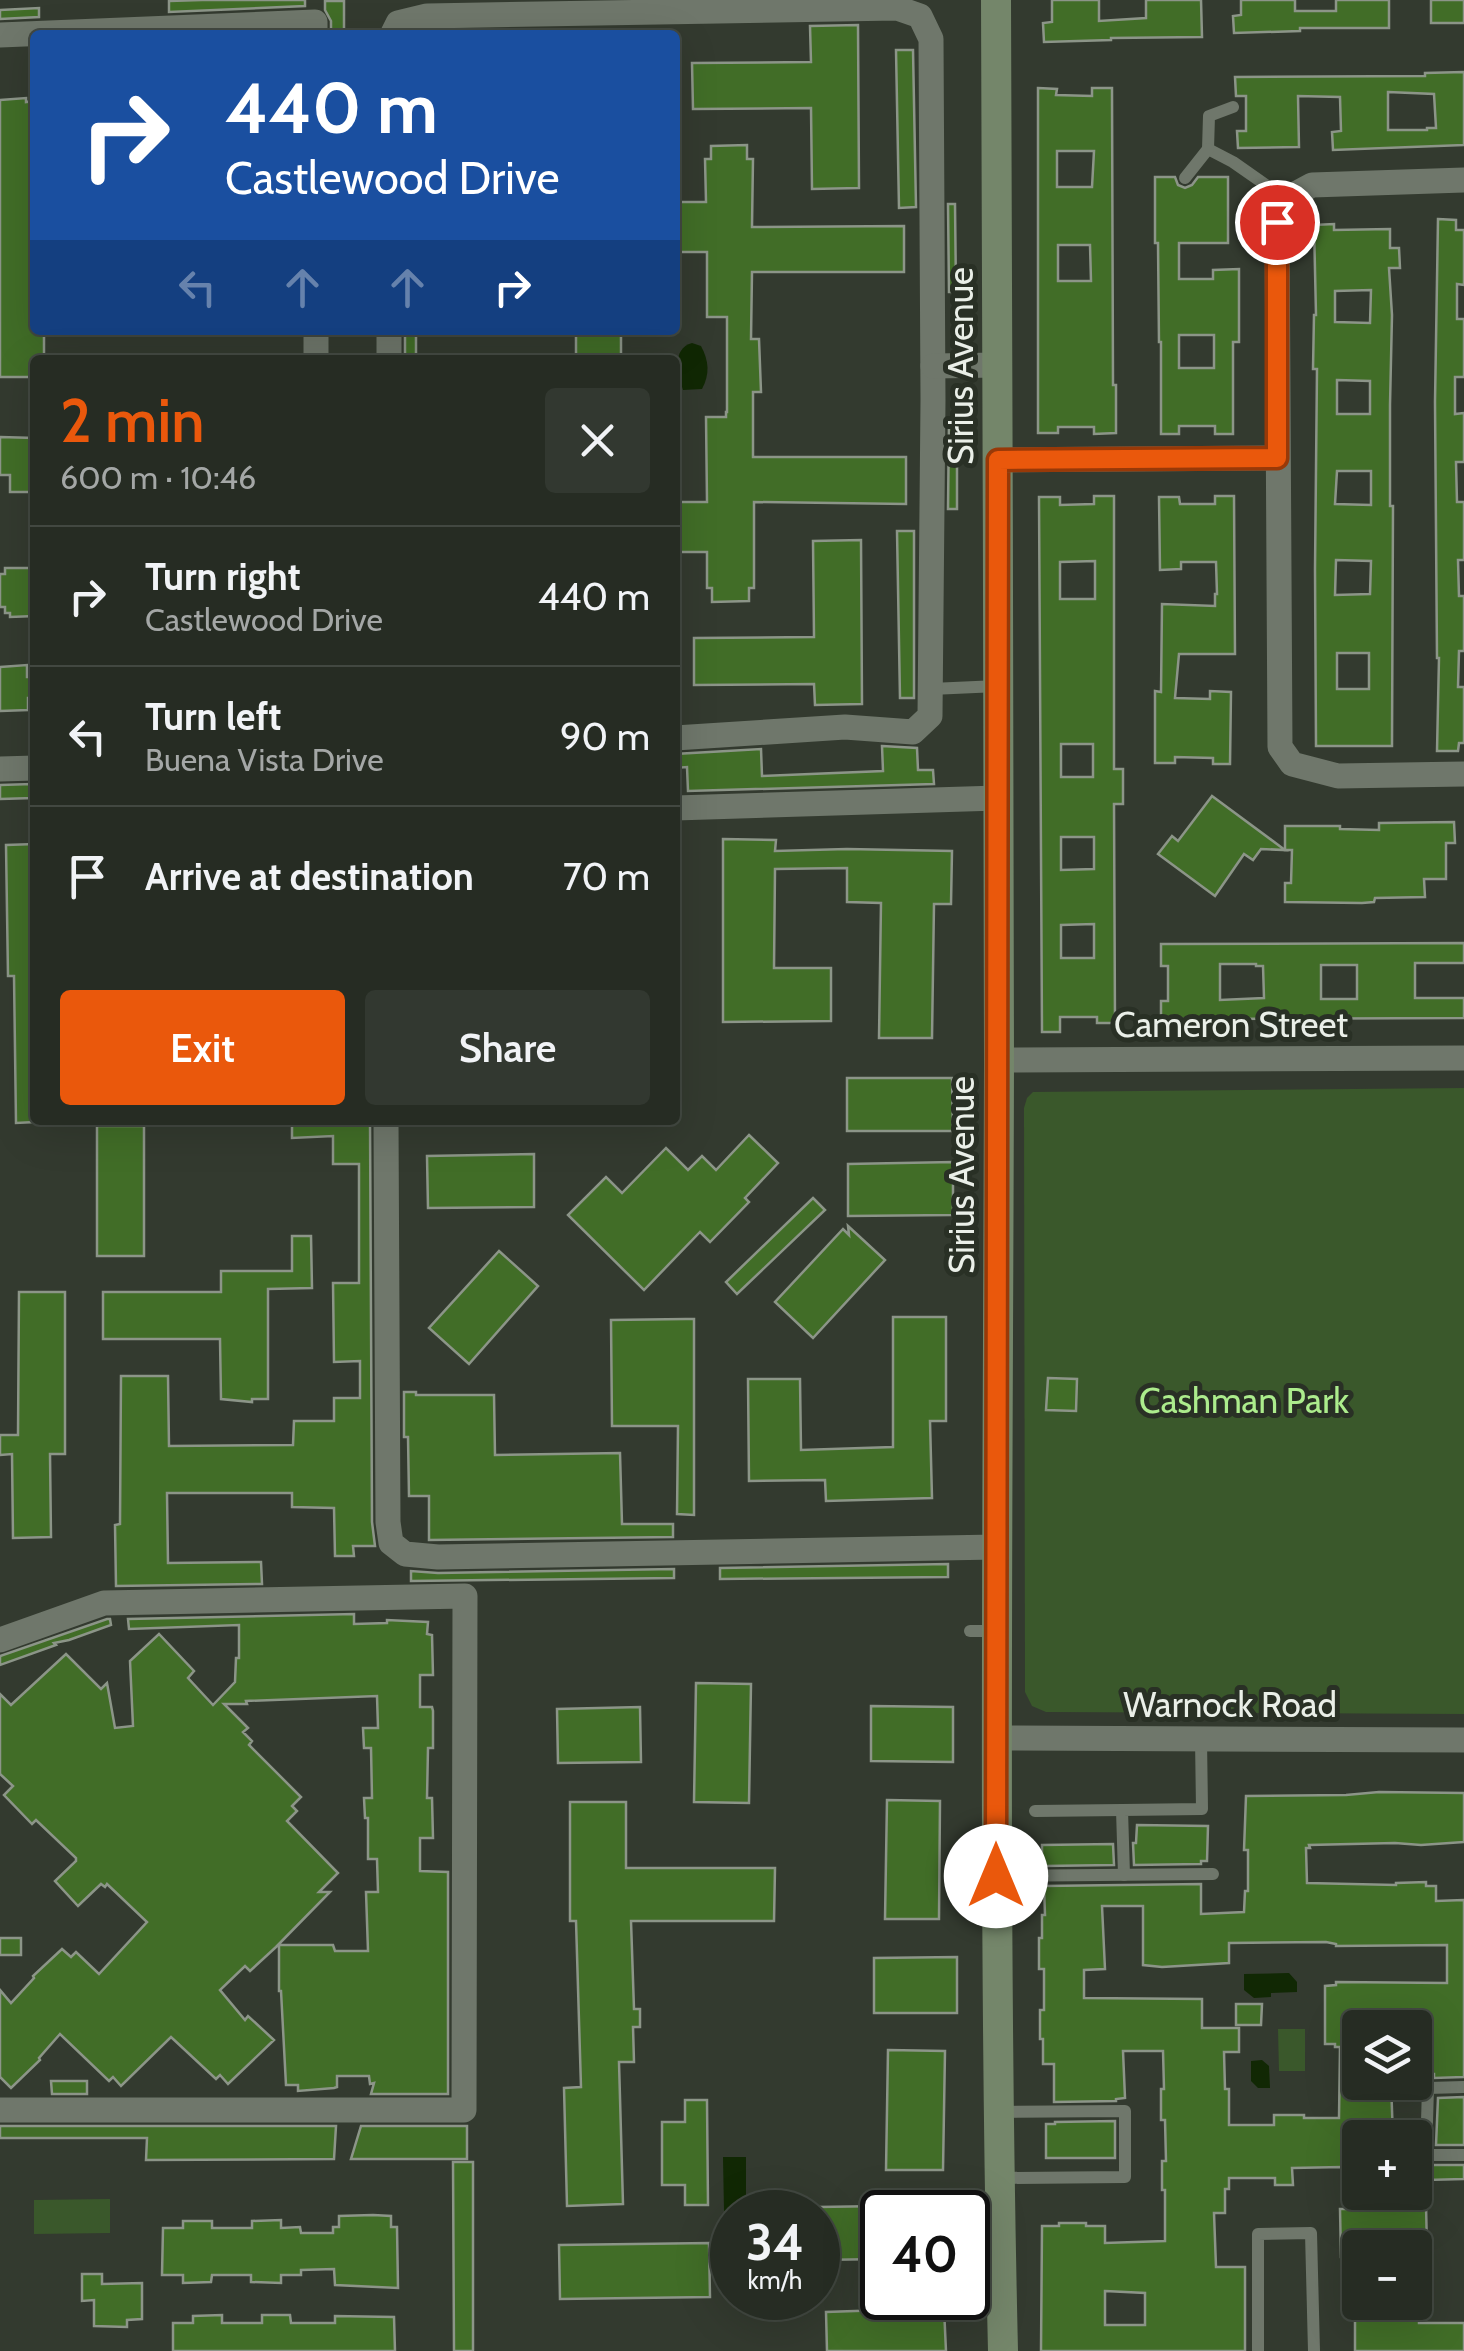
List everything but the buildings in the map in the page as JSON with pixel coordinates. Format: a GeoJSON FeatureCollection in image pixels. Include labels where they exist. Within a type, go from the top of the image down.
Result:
{"type":"FeatureCollection","features":[{"type":"Feature","properties":{"kind":"street","name":"Sirius Avenue"},"geometry":{"type":"LineString","coordinates":[[996,0],[996,1547],[983,1630],[995,1738],[1002,2351]]}},
{"type":"Feature","properties":{"kind":"street"},"geometry":{"type":"LineString","coordinates":[[394,30],[398,23],[427,8],[897,8],[920,16],[932,39],[930,716],[913,732],[845,728],[680,738]]}},
{"type":"Feature","properties":{"kind":"street"},"geometry":{"type":"LineString","coordinates":[[121,30],[315,22]]}},
{"type":"Feature","properties":{"kind":"street"},"geometry":{"type":"LineString","coordinates":[[0,35],[30,34]]}},
{"type":"Feature","properties":{"kind":"street"},"geometry":{"type":"LineString","coordinates":[[1464,180],[1312,185],[1286,199],[1277,222],[1280,747],[1292,764],[1338,776],[1464,774]]}},
{"type":"Feature","properties":{"kind":"street"},"geometry":{"type":"LineString","coordinates":[[933,366],[997,365]]}},
{"type":"Feature","properties":{"kind":"street"},"geometry":{"type":"LineString","coordinates":[[998,460],[1277,458]]}},
{"type":"Feature","properties":{"kind":"street"},"geometry":{"type":"LineString","coordinates":[[0,769],[30,768]]}},
{"type":"Feature","properties":{"kind":"street"},"geometry":{"type":"LineString","coordinates":[[680,808],[998,798]]}},
{"type":"Feature","properties":{"kind":"street","name":"Cameron Street"},"geometry":{"type":"LineString","coordinates":[[998,1060],[1464,1058]]}},
{"type":"Feature","properties":{"kind":"street"},"geometry":{"type":"LineString","coordinates":[[386,1125],[388,1522],[392,1543],[405,1554],[438,1557],[996,1547]]}},
{"type":"Feature","properties":{"kind":"street"},"geometry":{"type":"LineString","coordinates":[[0,1640],[104,1602],[465,1596],[464,2110],[0,2110]]}},
{"type":"Feature","properties":{"kind":"street","name":"Warnock Road"},"geometry":{"type":"LineString","coordinates":[[995,1738],[1464,1740]]}},
{"type":"Feature","properties":{"kind":"lane"},"geometry":{"type":"LineString","coordinates":[[1184,178],[1208,148],[1209,116],[1233,108]]}},
{"type":"Feature","properties":{"kind":"lane"},"geometry":{"type":"LineString","coordinates":[[1208,148],[1286,199]]}},
{"type":"Feature","properties":{"kind":"lane"},"geometry":{"type":"LineString","coordinates":[[931,688],[998,686]]}},
{"type":"Feature","properties":{"kind":"lane"},"geometry":{"type":"LineString","coordinates":[[1035,1811],[1202,1809],[1201,1739]]}},
{"type":"Feature","properties":{"kind":"lane"},"geometry":{"type":"LineString","coordinates":[[1122,1810],[1124,1875]]}},
{"type":"Feature","properties":{"kind":"lane"},"geometry":{"type":"LineString","coordinates":[[996,1876],[1213,1874]]}},
{"type":"Feature","properties":{"kind":"lane"},"geometry":{"type":"LineString","coordinates":[[1464,2088],[1428,2088],[1426,2155],[1464,2155]]}},
{"type":"Feature","properties":{"kind":"lane"},"geometry":{"type":"LineString","coordinates":[[998,2178],[1125,2176],[1124,2111],[999,2112]]}},
{"type":"Feature","properties":{"kind":"lane"},"geometry":{"type":"LineString","coordinates":[[1258,2351],[1258,2234],[1293,2233],[1310,2233],[1314,2351]]}},
{"type":"Feature","properties":{"kind":"green space","name":"Cashman Park"},"geometry":{"type":"Polygon","coordinates":[[[1464,1088],[1464,1714],[1046,1712],[1032,1706],[1025,1692],[1027,1098],[1033,1092],[1464,1088]]]}},
{"type":"Feature","properties":{"kind":"green space"},"geometry":{"type":"Polygon","coordinates":[[[1278,2029],[1305,2029],[1305,2071],[1279,2071],[1278,2029]]]}},
{"type":"Feature","properties":{"kind":"green space"},"geometry":{"type":"Polygon","coordinates":[[[110,2199],[110,2233],[34,2234],[34,2200],[110,2199]]]}},
{"type":"Feature","properties":{"kind":"shaded area"},"geometry":{"type":"Polygon","coordinates":[[[692,343],[704,352],[708,368],[702,389],[683,390],[679,355],[692,343]]]}},
{"type":"Feature","properties":{"kind":"shaded area"},"geometry":{"type":"Polygon","coordinates":[[[1289,1973],[1297,1982],[1297,1992],[1254,1998],[1244,1990],[1244,1974],[1289,1973]]]}},
{"type":"Feature","properties":{"kind":"shaded area"},"geometry":{"type":"Polygon","coordinates":[[[1262,2060],[1269,2066],[1270,2088],[1258,2088],[1251,2081],[1251,2061],[1262,2060]]]}},
{"type":"Feature","properties":{"kind":"shaded area"},"geometry":{"type":"Polygon","coordinates":[[[723,2157],[746,2157],[746,2190],[724,2190],[723,2157]]]}},
{"type":"Feature","properties":{"kind":"route"},"geometry":{"type":"LineString","coordinates":[[996,1876],[998,460],[1277,458],[1277,222]]}}]}
